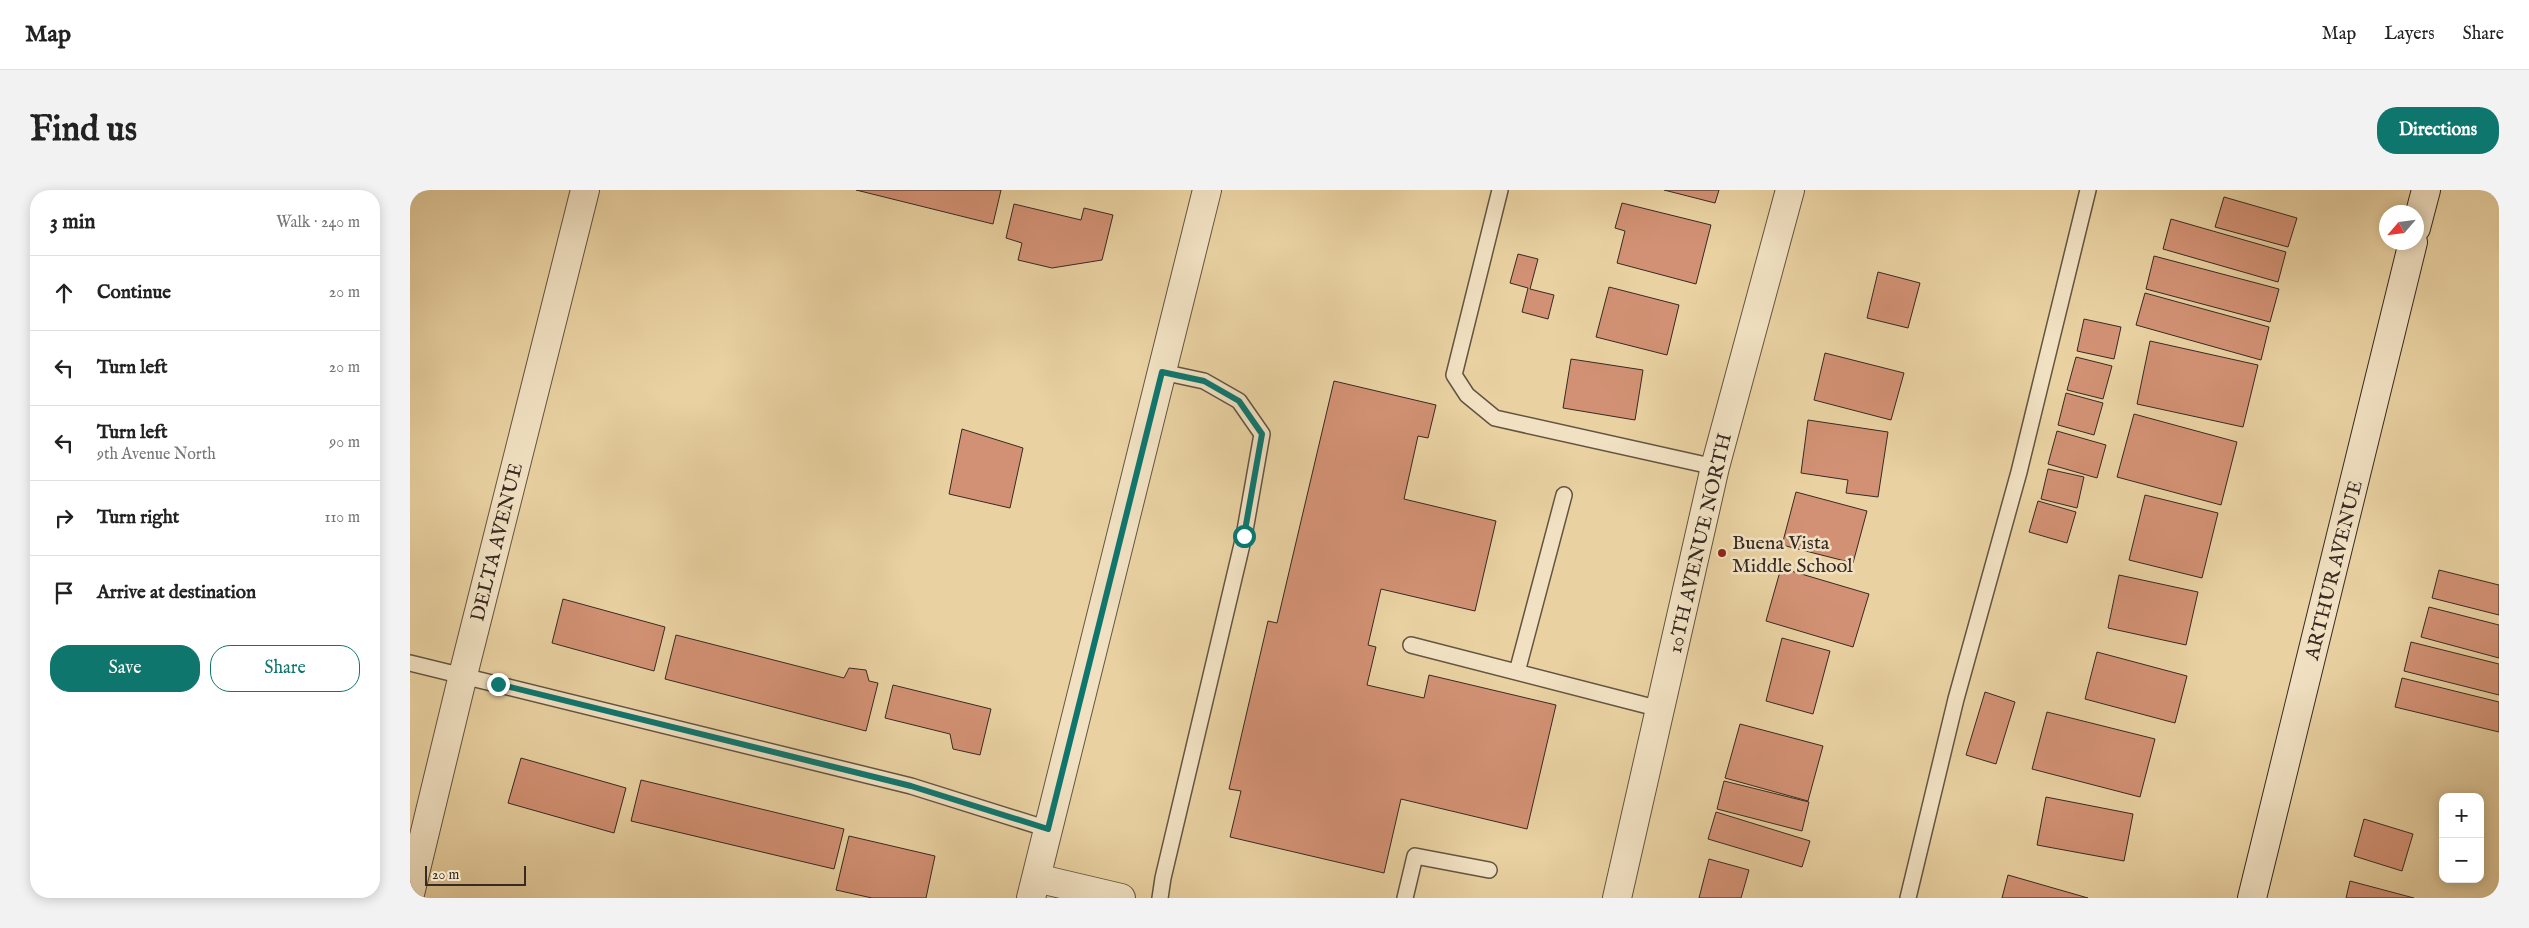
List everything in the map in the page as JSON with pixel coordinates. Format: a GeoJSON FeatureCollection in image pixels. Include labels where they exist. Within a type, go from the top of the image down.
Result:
{"type":"FeatureCollection","features":[{"type":"Feature","properties":{"kind":"street","name":"DELTA AVENUE"},"geometry":{"type":"LineString","coordinates":[[410,894],[462,675],[585,190]]}},
{"type":"Feature","properties":{"kind":"street"},"geometry":{"type":"LineString","coordinates":[[1120,898],[1034,888],[1207,190]]}},
{"type":"Feature","properties":{"kind":"street","name":"10TH AVENUE NORTH"},"geometry":{"type":"LineString","coordinates":[[1617,898],[1715,467],[1790,190]]}},
{"type":"Feature","properties":{"kind":"street"},"geometry":{"type":"LineString","coordinates":[[2422,205],[2426,190]]}},
{"type":"Feature","properties":{"kind":"street","name":"ARTHUR AVENUE"},"geometry":{"type":"LineString","coordinates":[[2252,898],[2411,250]]}},
{"type":"Feature","properties":{"kind":"lane"},"geometry":{"type":"LineString","coordinates":[[1500,190],[1454,375],[1467,395],[1495,418],[1715,467]]}},
{"type":"Feature","properties":{"kind":"lane"},"geometry":{"type":"LineString","coordinates":[[1908,898],[1956,700],[2019,472],[2088,190]]}},
{"type":"Feature","properties":{"kind":"lane"},"geometry":{"type":"LineString","coordinates":[[1160,898],[1163,878],[1244,536],[1262,434],[1239,401],[1204,381],[1162,372]]}},
{"type":"Feature","properties":{"kind":"lane"},"geometry":{"type":"LineString","coordinates":[[1517,672],[1564,495]]}},
{"type":"Feature","properties":{"kind":"lane"},"geometry":{"type":"LineString","coordinates":[[1411,645],[1660,709]]}},
{"type":"Feature","properties":{"kind":"lane"},"geometry":{"type":"LineString","coordinates":[[410,663],[911,786],[1048,829]]}},
{"type":"Feature","properties":{"kind":"lane"},"geometry":{"type":"LineString","coordinates":[[1405,898],[1415,856],[1489,870]]}},
{"type":"Feature","properties":{"kind":"building"},"geometry":{"type":"Polygon","coordinates":[[[856,190],[1001,190],[993,224],[856,190]]]}},
{"type":"Feature","properties":{"kind":"building"},"geometry":{"type":"Polygon","coordinates":[[[1664,190],[1719,190],[1715,203],[1664,190]]]}},
{"type":"Feature","properties":{"kind":"building"},"geometry":{"type":"Polygon","coordinates":[[[2224,197],[2297,218],[2288,247],[2215,227],[2224,197]]]}},
{"type":"Feature","properties":{"kind":"building"},"geometry":{"type":"Polygon","coordinates":[[[1622,203],[1711,225],[1696,284],[1617,263],[1625,231],[1615,228],[1622,203]]]}},
{"type":"Feature","properties":{"kind":"building"},"geometry":{"type":"Polygon","coordinates":[[[1014,204],[1081,220],[1084,208],[1113,215],[1102,260],[1052,268],[1018,260],[1022,243],[1006,238],[1014,204]]]}},
{"type":"Feature","properties":{"kind":"building"},"geometry":{"type":"Polygon","coordinates":[[[2171,219],[2286,252],[2278,282],[2163,249],[2171,219]]]}},
{"type":"Feature","properties":{"kind":"building"},"geometry":{"type":"Polygon","coordinates":[[[1518,254],[1538,259],[1530,289],[1554,295],[1548,319],[1522,312],[1528,288],[1510,283],[1518,254]]]}},
{"type":"Feature","properties":{"kind":"building"},"geometry":{"type":"Polygon","coordinates":[[[2154,256],[2279,289],[2270,322],[2146,289],[2154,256]]]}},
{"type":"Feature","properties":{"kind":"building"},"geometry":{"type":"Polygon","coordinates":[[[1878,272],[1920,283],[1908,328],[1867,318],[1878,272]]]}},
{"type":"Feature","properties":{"kind":"building"},"geometry":{"type":"Polygon","coordinates":[[[1609,287],[1679,305],[1667,355],[1596,337],[1609,287]]]}},
{"type":"Feature","properties":{"kind":"building"},"geometry":{"type":"Polygon","coordinates":[[[2145,293],[2269,327],[2261,360],[2136,325],[2145,293]]]}},
{"type":"Feature","properties":{"kind":"building"},"geometry":{"type":"Polygon","coordinates":[[[2084,319],[2121,327],[2114,359],[2077,351],[2084,319]]]}},
{"type":"Feature","properties":{"kind":"building"},"geometry":{"type":"Polygon","coordinates":[[[2150,341],[2258,365],[2243,427],[2137,404],[2150,341]]]}},
{"type":"Feature","properties":{"kind":"building"},"geometry":{"type":"Polygon","coordinates":[[[1825,353],[1904,373],[1891,420],[1814,400],[1825,353]]]}},
{"type":"Feature","properties":{"kind":"building"},"geometry":{"type":"Polygon","coordinates":[[[2076,357],[2112,366],[2103,399],[2067,390],[2076,357]]]}},
{"type":"Feature","properties":{"kind":"building"},"geometry":{"type":"Polygon","coordinates":[[[1571,359],[1643,370],[1635,420],[1563,408],[1571,359]]]}},
{"type":"Feature","properties":{"kind":"building"},"geometry":{"type":"Polygon","coordinates":[[[1334,381],[1436,405],[1428,438],[1418,436],[1404,499],[1496,521],[1475,611],[1381,589],[1368,645],[1376,647],[1367,685],[1424,698],[1429,675],[1556,705],[1527,829],[1401,799],[1384,873],[1230,837],[1241,791],[1229,789],[1268,621],[1277,623],[1334,381]]]}},
{"type":"Feature","properties":{"kind":"building"},"geometry":{"type":"Polygon","coordinates":[[[2066,393],[2103,403],[2094,435],[2058,425],[2066,393]]]}},
{"type":"Feature","properties":{"kind":"building"},"geometry":{"type":"Polygon","coordinates":[[[2134,414],[2237,442],[2221,505],[2117,477],[2134,414]]]}},
{"type":"Feature","properties":{"kind":"building"},"geometry":{"type":"Polygon","coordinates":[[[1808,420],[1888,432],[1878,497],[1846,493],[1848,480],[1801,473],[1808,420]]]}},
{"type":"Feature","properties":{"kind":"building"},"geometry":{"type":"Polygon","coordinates":[[[962,429],[1023,448],[1010,508],[949,494],[962,429]]]}},
{"type":"Feature","properties":{"kind":"building"},"geometry":{"type":"Polygon","coordinates":[[[2057,431],[2106,445],[2097,478],[2048,464],[2057,431]]]}},
{"type":"Feature","properties":{"kind":"building"},"geometry":{"type":"Polygon","coordinates":[[[2048,469],[2084,477],[2077,508],[2041,499],[2048,469]]]}},
{"type":"Feature","properties":{"kind":"building"},"geometry":{"type":"Polygon","coordinates":[[[1796,492],[1867,511],[1853,563],[1782,545],[1796,492]]]}},
{"type":"Feature","properties":{"kind":"building"},"geometry":{"type":"Polygon","coordinates":[[[2145,495],[2218,513],[2202,578],[2129,560],[2145,495]]]}},
{"type":"Feature","properties":{"kind":"building"},"geometry":{"type":"Polygon","coordinates":[[[2038,501],[2076,512],[2067,543],[2029,532],[2038,501]]]}},
{"type":"Feature","properties":{"kind":"building"},"geometry":{"type":"Polygon","coordinates":[[[1781,568],[1869,594],[1853,647],[1766,621],[1781,568]]]}},
{"type":"Feature","properties":{"kind":"building"},"geometry":{"type":"Polygon","coordinates":[[[2439,570],[2499,585],[2499,615],[2432,598],[2439,570]]]}},
{"type":"Feature","properties":{"kind":"building"},"geometry":{"type":"Polygon","coordinates":[[[2119,575],[2198,592],[2186,645],[2108,628],[2119,575]]]}},
{"type":"Feature","properties":{"kind":"building"},"geometry":{"type":"Polygon","coordinates":[[[563,599],[665,627],[654,671],[552,643],[563,599]]]}},
{"type":"Feature","properties":{"kind":"building"},"geometry":{"type":"Polygon","coordinates":[[[2429,607],[2499,625],[2499,658],[2421,637],[2429,607]]]}},
{"type":"Feature","properties":{"kind":"building"},"geometry":{"type":"Polygon","coordinates":[[[676,635],[844,678],[849,668],[866,670],[869,681],[878,683],[866,731],[665,679],[676,635]]]}},
{"type":"Feature","properties":{"kind":"building"},"geometry":{"type":"Polygon","coordinates":[[[1782,638],[1830,651],[1813,714],[1766,701],[1782,638]]]}},
{"type":"Feature","properties":{"kind":"building"},"geometry":{"type":"Polygon","coordinates":[[[2411,642],[2499,664],[2499,695],[2404,671],[2411,642]]]}},
{"type":"Feature","properties":{"kind":"building"},"geometry":{"type":"Polygon","coordinates":[[[2097,652],[2187,676],[2175,723],[2085,699],[2097,652]]]}},
{"type":"Feature","properties":{"kind":"building"},"geometry":{"type":"Polygon","coordinates":[[[2402,678],[2499,702],[2499,732],[2395,707],[2402,678]]]}},
{"type":"Feature","properties":{"kind":"building"},"geometry":{"type":"Polygon","coordinates":[[[893,685],[991,709],[980,755],[953,749],[950,734],[885,718],[893,685]]]}},
{"type":"Feature","properties":{"kind":"building"},"geometry":{"type":"Polygon","coordinates":[[[1985,692],[2015,702],[1996,764],[1966,755],[1985,692]]]}},
{"type":"Feature","properties":{"kind":"building"},"geometry":{"type":"Polygon","coordinates":[[[2047,712],[2155,739],[2140,797],[2032,769],[2047,712]]]}},
{"type":"Feature","properties":{"kind":"building"},"geometry":{"type":"Polygon","coordinates":[[[1740,724],[1823,746],[1808,801],[1725,778],[1740,724]]]}},
{"type":"Feature","properties":{"kind":"building"},"geometry":{"type":"Polygon","coordinates":[[[521,758],[626,788],[614,833],[508,803],[521,758]]]}},
{"type":"Feature","properties":{"kind":"building"},"geometry":{"type":"Polygon","coordinates":[[[641,780],[844,829],[834,869],[631,821],[641,780]]]}},
{"type":"Feature","properties":{"kind":"building"},"geometry":{"type":"Polygon","coordinates":[[[1724,781],[1809,802],[1802,831],[1717,809],[1724,781]]]}},
{"type":"Feature","properties":{"kind":"building"},"geometry":{"type":"Polygon","coordinates":[[[2046,797],[2133,814],[2124,861],[2037,845],[2046,797]]]}},
{"type":"Feature","properties":{"kind":"building"},"geometry":{"type":"Polygon","coordinates":[[[1716,812],[1810,841],[1802,867],[1708,839],[1716,812]]]}},
{"type":"Feature","properties":{"kind":"building"},"geometry":{"type":"Polygon","coordinates":[[[2364,819],[2413,834],[2402,871],[2354,856],[2364,819]]]}},
{"type":"Feature","properties":{"kind":"building"},"geometry":{"type":"Polygon","coordinates":[[[849,836],[935,856],[926,898],[872,898],[836,890],[849,836]]]}},
{"type":"Feature","properties":{"kind":"building"},"geometry":{"type":"Polygon","coordinates":[[[1709,859],[1749,870],[1741,898],[1699,898],[1709,859]]]}},
{"type":"Feature","properties":{"kind":"building"},"geometry":{"type":"Polygon","coordinates":[[[2008,875],[2088,898],[2002,898],[2008,875]]]}},
{"type":"Feature","properties":{"kind":"building"},"geometry":{"type":"Polygon","coordinates":[[[2350,881],[2414,898],[2346,898],[2350,881]]]}},
{"type":"Feature","properties":{"kind":"place","name":"Buena Vista Middle School"},"geometry":{"type":"Point","coordinates":[1722,553]}},
{"type":"Feature","properties":{"kind":"route"},"geometry":{"type":"LineString","coordinates":[[498,684],[911,786],[1048,829],[1162,372],[1204,381],[1239,401],[1262,434],[1244,536]]}}]}
